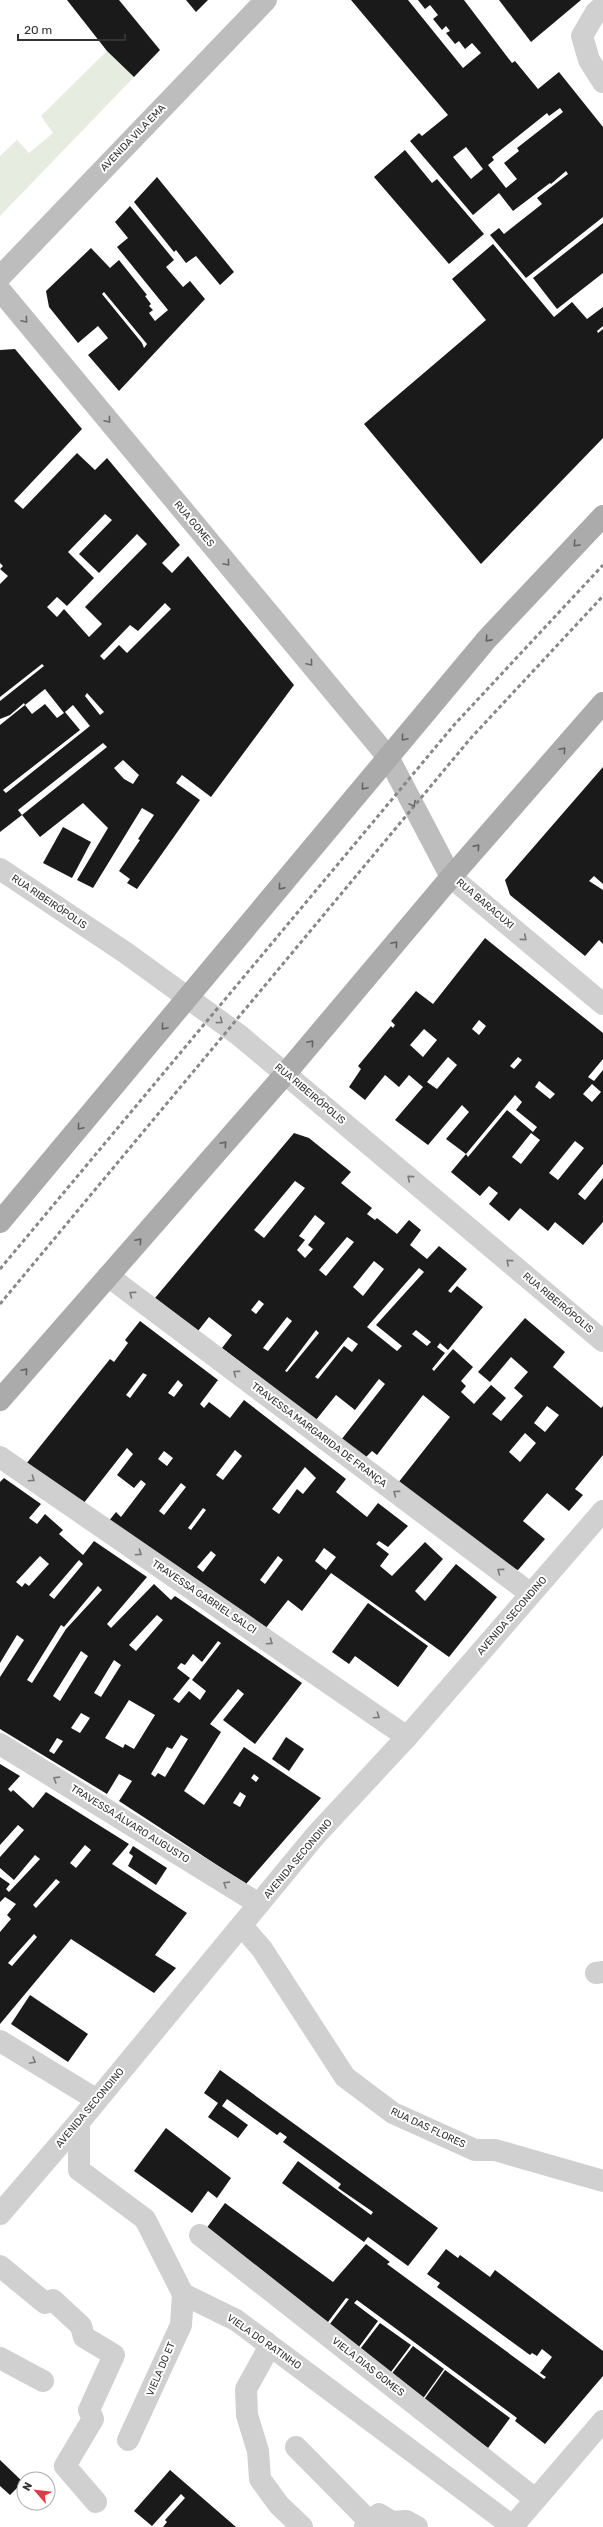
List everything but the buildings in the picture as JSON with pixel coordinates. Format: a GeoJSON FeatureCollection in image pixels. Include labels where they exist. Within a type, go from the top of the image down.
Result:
{"type":"FeatureCollection","features":[{"type":"Feature","properties":{"kind":"main road"},"geometry":{"type":"LineString","coordinates":[[0,1222],[189,998],[487,639],[603,516]]}},
{"type":"Feature","properties":{"kind":"main road"},"geometry":{"type":"LineString","coordinates":[[0,1400],[286,1073],[452,877],[599,715]]}},
{"type":"Feature","properties":{"kind":"street","name":"AVENIDA VILA EMA"},"geometry":{"type":"LineString","coordinates":[[0,276],[266,0]]}},
{"type":"Feature","properties":{"kind":"street"},"geometry":{"type":"LineString","coordinates":[[603,6],[596,12],[582,36],[589,60],[603,82]]}},
{"type":"Feature","properties":{"kind":"street","name":"RUA GOMES"},"geometry":{"type":"LineString","coordinates":[[0,290],[388,757]]}},
{"type":"Feature","properties":{"kind":"street","name":"RUA BARACUXI"},"geometry":{"type":"LineString","coordinates":[[388,757],[452,877],[603,1004]]}},
{"type":"Feature","properties":{"kind":"street","name":"RUA RIBEIRÓPOLIS"},"geometry":{"type":"LineString","coordinates":[[0,869],[189,998],[286,1073],[603,1341]]}},
{"type":"Feature","properties":{"kind":"street","name":"TRAVESSA MARGARIDA DE FRANÇA"},"geometry":{"type":"LineString","coordinates":[[108,1276],[531,1594]]}},
{"type":"Feature","properties":{"kind":"street","name":"TRAVESSA GABRIEL SALCI"},"geometry":{"type":"LineString","coordinates":[[0,1457],[407,1737]]}},
{"type":"Feature","properties":{"kind":"street","name":"AVENIDA SECONDINO"},"geometry":{"type":"LineString","coordinates":[[0,2214],[79,2122],[315,1836],[407,1737],[603,1511]]}},
{"type":"Feature","properties":{"kind":"street","name":"TRAVESSA ÁLVARO AUGUSTO"},"geometry":{"type":"LineString","coordinates":[[0,1744],[259,1904]]}},
{"type":"Feature","properties":{"kind":"street","name":"RUA DAS FLORES"},"geometry":{"type":"LineString","coordinates":[[242,1926],[262,1949],[345,2077],[393,2113],[475,2150],[495,2150],[603,2182]]}},
{"type":"Feature","properties":{"kind":"street"},"geometry":{"type":"LineString","coordinates":[[0,2041],[97,2100]]}},
{"type":"Feature","properties":{"kind":"street"},"geometry":{"type":"LineString","coordinates":[[79,2122],[79,2170],[145,2219],[183,2294]]}},
{"type":"Feature","properties":{"kind":"street","name":"VIELA DIAS GOMES"},"geometry":{"type":"LineString","coordinates":[[200,2235],[535,2499]]}},
{"type":"Feature","properties":{"kind":"street"},"geometry":{"type":"LineString","coordinates":[[0,2266],[45,2303],[53,2300],[81,2326],[84,2337],[114,2355],[89,2410],[93,2419],[65,2466],[96,2502]]}},
{"type":"Feature","properties":{"kind":"street","name":"VIELA DO RATINHO"},"geometry":{"type":"LineString","coordinates":[[183,2294],[236,2320],[512,2527]]}},
{"type":"Feature","properties":{"kind":"street","name":"VIELA DO ET"},"geometry":{"type":"LineString","coordinates":[[128,2440],[180,2324],[183,2294]]}},
{"type":"Feature","properties":{"kind":"street"},"geometry":{"type":"LineString","coordinates":[[266,2342],[267,2351],[246,2389],[247,2415],[258,2452],[260,2479],[279,2505],[302,2527]]}},
{"type":"Feature","properties":{"kind":"street"},"geometry":{"type":"LineString","coordinates":[[0,2358],[43,2381]]}},
{"type":"Feature","properties":{"kind":"street"},"geometry":{"type":"LineString","coordinates":[[512,2527],[603,2421]]}},
{"type":"Feature","properties":{"kind":"street"},"geometry":{"type":"LineString","coordinates":[[296,2447],[368,2524],[379,2514],[392,2522],[406,2521],[417,2527]]}},
{"type":"Feature","properties":{"kind":"shaded area"},"geometry":{"type":"Polygon","coordinates":[[[107,51],[134,77],[0,216],[0,156],[17,140],[29,153],[53,133],[41,116],[107,51]]]}},
{"type":"Feature","properties":{"kind":"railway"},"geometry":{"type":"LineString","coordinates":[[0,1269],[454,725],[603,565]]}},
{"type":"Feature","properties":{"kind":"railway"},"geometry":{"type":"LineString","coordinates":[[0,1304],[470,739],[603,596]]}}]}
